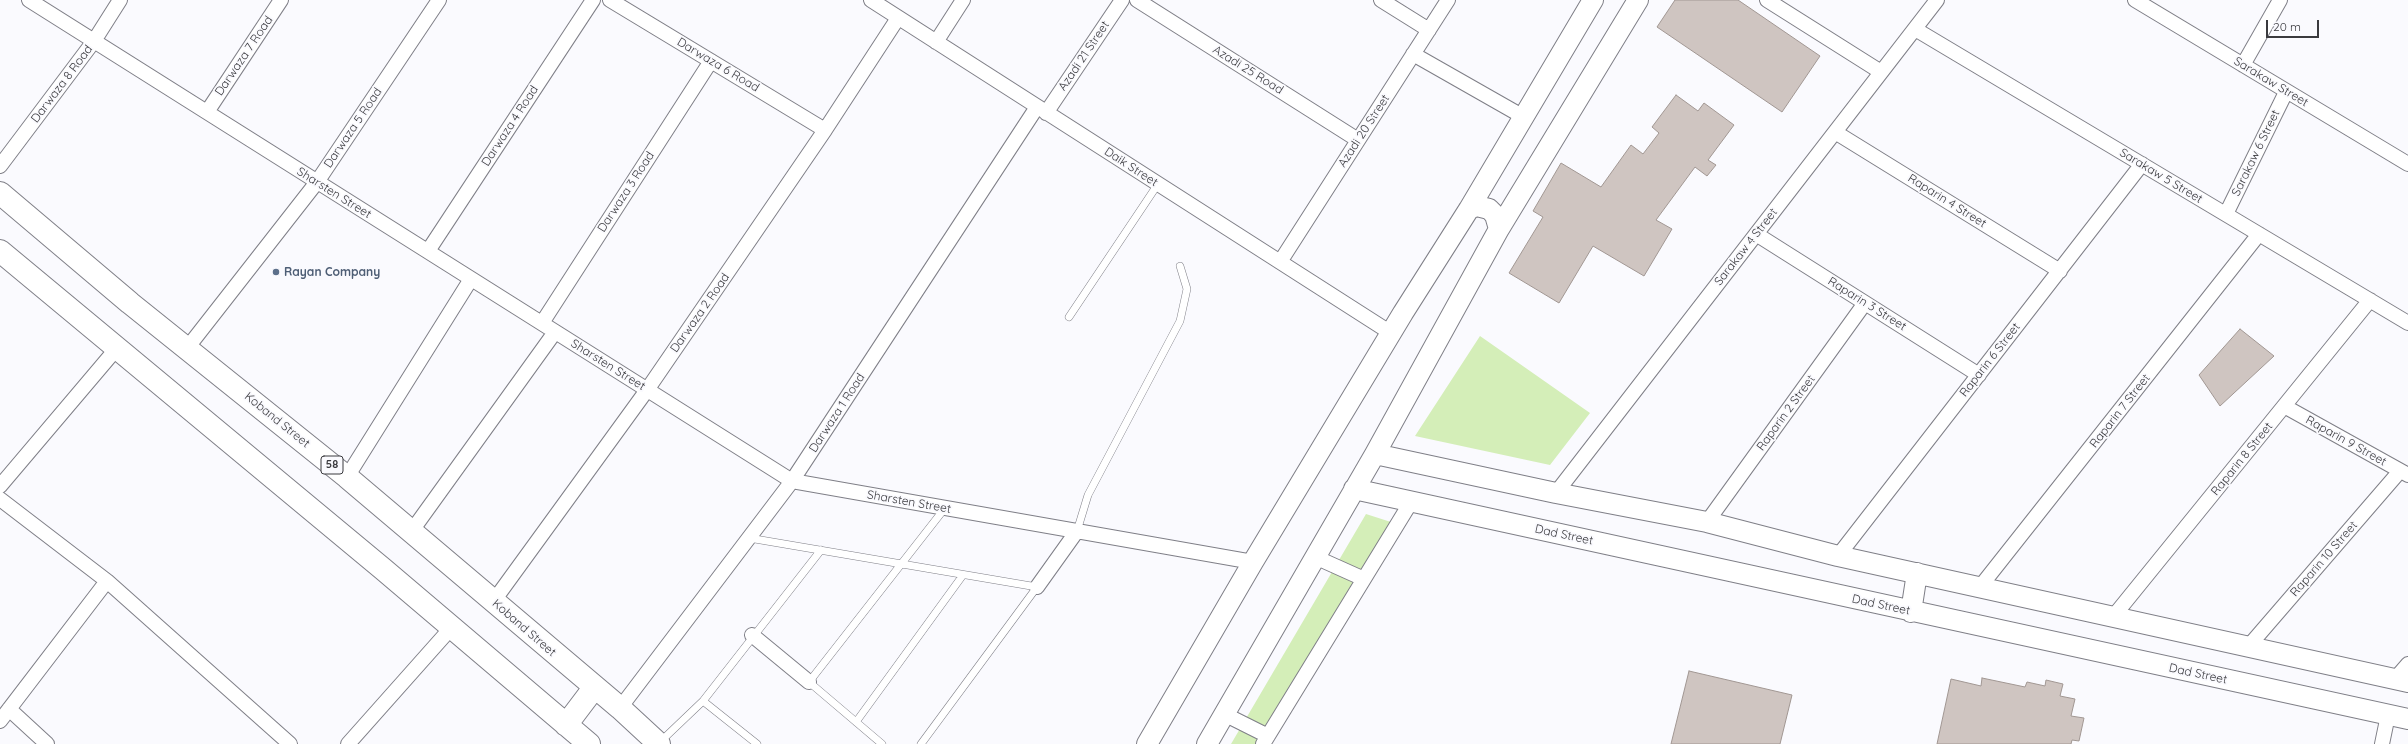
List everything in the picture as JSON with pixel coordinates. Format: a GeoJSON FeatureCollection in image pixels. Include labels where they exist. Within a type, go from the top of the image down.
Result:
{"type":"FeatureCollection","features":[{"type":"Feature","properties":{"kind":"main road","name":"Koband Street"},"geometry":{"type":"LineString","coordinates":[[0,193],[130,302],[188,347],[347,477],[594,688],[620,708],[659,744]]}},
{"type":"Feature","properties":{"kind":"main road"},"geometry":{"type":"LineString","coordinates":[[0,251],[452,627],[589,744]]}},
{"type":"Feature","properties":{"kind":"main road"},"geometry":{"type":"LineString","coordinates":[[566,725],[594,688]]}},
{"type":"Feature","properties":{"kind":"street","name":"Sharsten Street"},"geometry":{"type":"LineString","coordinates":[[29,0],[792,481],[1253,562]]}},
{"type":"Feature","properties":{"kind":"street","name":"Darwaza 8 Road"},"geometry":{"type":"LineString","coordinates":[[0,166],[94,41],[120,0]]}},
{"type":"Feature","properties":{"kind":"street","name":"Darwaza 7 Road"},"geometry":{"type":"LineString","coordinates":[[207,112],[281,0]]}},
{"type":"Feature","properties":{"kind":"street","name":"Darwaza 5 Road"},"geometry":{"type":"LineString","coordinates":[[188,347],[317,182],[439,0]]}},
{"type":"Feature","properties":{"kind":"street","name":"Darwaza 4 Road"},"geometry":{"type":"LineString","coordinates":[[428,251],[593,0]]}},
{"type":"Feature","properties":{"kind":"street","name":"Darwaza 6 Road"},"geometry":{"type":"LineString","coordinates":[[610,0],[825,130]]}},
{"type":"Feature","properties":{"kind":"street","name":"Daik Street"},"geometry":{"type":"LineString","coordinates":[[871,0],[1391,333]]}},
{"type":"Feature","properties":{"kind":"street"},"geometry":{"type":"LineString","coordinates":[[936,42],[963,0]]}},
{"type":"Feature","properties":{"kind":"street","name":"Azadi 21 Street"},"geometry":{"type":"LineString","coordinates":[[1042,110],[1122,0]]}},
{"type":"Feature","properties":{"kind":"street","name":"Azadi 25 Road"},"geometry":{"type":"LineString","coordinates":[[1137,0],[1358,140]]}},
{"type":"Feature","properties":{"kind":"street"},"geometry":{"type":"LineString","coordinates":[[1381,0],[1429,30]]}},
{"type":"Feature","properties":{"kind":"street","name":"Azadi 20 Street"},"geometry":{"type":"LineString","coordinates":[[1280,262],[1448,0]]}},
{"type":"Feature","properties":{"kind":"street"},"geometry":{"type":"LineString","coordinates":[[1147,744],[1253,562],[1391,333],[1469,209],[1522,116],[1593,0]]}},
{"type":"Feature","properties":{"kind":"street"},"geometry":{"type":"LineString","coordinates":[[1207,744],[1375,454],[1499,229],[1638,0]]}},
{"type":"Feature","properties":{"kind":"street"},"geometry":{"type":"LineString","coordinates":[[1767,0],[1881,72]]}},
{"type":"Feature","properties":{"kind":"street","name":"Sarakaw 4 Street"},"geometry":{"type":"LineString","coordinates":[[1556,493],[1937,0]]}},
{"type":"Feature","properties":{"kind":"street","name":"Sarakaw Street"},"geometry":{"type":"LineString","coordinates":[[2135,0],[2408,164]]}},
{"type":"Feature","properties":{"kind":"street"},"geometry":{"type":"LineString","coordinates":[[2243,65],[2280,0]]}},
{"type":"Feature","properties":{"kind":"street","name":"Darwaza 2 Road"},"geometry":{"type":"LineString","coordinates":[[493,602],[647,390],[825,130],[898,18]]}},
{"type":"Feature","properties":{"kind":"street","name":"Sarakaw 5 Street"},"geometry":{"type":"LineString","coordinates":[[1915,28],[2408,323]]}},
{"type":"Feature","properties":{"kind":"street"},"geometry":{"type":"LineString","coordinates":[[1414,54],[1522,116]]}},
{"type":"Feature","properties":{"kind":"street","name":"Darwaza 3 Road"},"geometry":{"type":"LineString","coordinates":[[542,324],[710,61]]}},
{"type":"Feature","properties":{"kind":"street","name":"Sarakaw 6 Street"},"geometry":{"type":"LineString","coordinates":[[2226,214],[2286,92]]}},
{"type":"Feature","properties":{"kind":"street","name":"Darwaza 1 Road"},"geometry":{"type":"LineString","coordinates":[[620,708],[792,481],[1042,110]]}},
{"type":"Feature","properties":{"kind":"street","name":"Raparin 4 Street"},"geometry":{"type":"LineString","coordinates":[[1835,132],[2060,271]]}},
{"type":"Feature","properties":{"kind":"street","name":"Raparin 6 Street"},"geometry":{"type":"LineString","coordinates":[[1838,556],[2142,164]]}},
{"type":"Feature","properties":{"kind":"street"},"geometry":{"type":"LineString","coordinates":[[1469,209],[1477,206],[1489,209],[1495,215],[1499,229]]}},
{"type":"Feature","properties":{"kind":"street","name":"Raparin 3 Street"},"geometry":{"type":"LineString","coordinates":[[1756,234],[1979,375]]}},
{"type":"Feature","properties":{"kind":"street","name":"Raparin 7 Street"},"geometry":{"type":"LineString","coordinates":[[1980,588],[2259,234]]}},
{"type":"Feature","properties":{"kind":"street"},"geometry":{"type":"LineString","coordinates":[[347,477],[471,279]]}},
{"type":"Feature","properties":{"kind":"street","name":"Raparin 8 Street"},"geometry":{"type":"LineString","coordinates":[[2114,617],[2370,300]]}},
{"type":"Feature","properties":{"kind":"street","name":"Raparin 2 Street"},"geometry":{"type":"LineString","coordinates":[[1707,522],[1865,303]]}},
{"type":"Feature","properties":{"kind":"street"},"geometry":{"type":"LineString","coordinates":[[411,532],[556,332]]}},
{"type":"Feature","properties":{"kind":"street"},"geometry":{"type":"LineString","coordinates":[[0,486],[117,348]]}},
{"type":"Feature","properties":{"kind":"street","name":"Raparin 9 Street"},"geometry":{"type":"LineString","coordinates":[[2284,406],[2404,473]]}},
{"type":"Feature","properties":{"kind":"street"},"geometry":{"type":"LineString","coordinates":[[1375,454],[1556,493],[1707,522],[1838,556],[2401,681],[2408,664]]}},
{"type":"Feature","properties":{"kind":"street","name":"Raparin 10 Street"},"geometry":{"type":"LineString","coordinates":[[2248,647],[2404,473]]}},
{"type":"Feature","properties":{"kind":"street","name":"Dad Street"},"geometry":{"type":"LineString","coordinates":[[1354,489],[1911,612],[2408,719]]}},
{"type":"Feature","properties":{"kind":"street"},"geometry":{"type":"LineString","coordinates":[[0,499],[107,581],[290,744]]}},
{"type":"Feature","properties":{"kind":"street"},"geometry":{"type":"LineString","coordinates":[[1224,714],[1266,740],[1411,502]]}},
{"type":"Feature","properties":{"kind":"street"},"geometry":{"type":"LineString","coordinates":[[1037,587],[1077,531]]}},
{"type":"Feature","properties":{"kind":"street"},"geometry":{"type":"LineString","coordinates":[[1315,557],[1364,579]]}},
{"type":"Feature","properties":{"kind":"street"},"geometry":{"type":"LineString","coordinates":[[1911,612],[1917,573]]}},
{"type":"Feature","properties":{"kind":"street"},"geometry":{"type":"LineString","coordinates":[[0,721],[107,581]]}},
{"type":"Feature","properties":{"kind":"street"},"geometry":{"type":"LineString","coordinates":[[348,744],[452,627]]}},
{"type":"Feature","properties":{"kind":"street"},"geometry":{"type":"LineString","coordinates":[[752,635],[809,682]]}},
{"type":"Feature","properties":{"kind":"street"},"geometry":{"type":"LineString","coordinates":[[9,709],[47,744]]}},
{"type":"Feature","properties":{"kind":"street"},"geometry":{"type":"LineString","coordinates":[[2382,744],[2388,715]]}},
{"type":"Feature","properties":{"kind":"lane"},"geometry":{"type":"LineString","coordinates":[[1069,317],[1158,184]]}},
{"type":"Feature","properties":{"kind":"lane"},"geometry":{"type":"LineString","coordinates":[[1077,531],[1088,495],[1180,321],[1187,288],[1180,266]]}},
{"type":"Feature","properties":{"kind":"lane"},"geometry":{"type":"LineString","coordinates":[[882,744],[809,682],[945,508]]}},
{"type":"Feature","properties":{"kind":"lane"},"geometry":{"type":"LineString","coordinates":[[749,538],[1037,587],[921,744]]}},
{"type":"Feature","properties":{"kind":"lane"},"geometry":{"type":"LineString","coordinates":[[659,744],[704,701],[752,635],[821,550]]}},
{"type":"Feature","properties":{"kind":"lane"},"geometry":{"type":"LineString","coordinates":[[856,722],[963,575]]}},
{"type":"Feature","properties":{"kind":"lane"},"geometry":{"type":"LineString","coordinates":[[704,701],[757,744]]}},
{"type":"Feature","properties":{"kind":"green space"},"geometry":{"type":"Polygon","coordinates":[[[1480,336],[1590,413],[1550,465],[1415,436],[1480,336]]]}},
{"type":"Feature","properties":{"kind":"green space"},"geometry":{"type":"Polygon","coordinates":[[[1366,514],[1394,523],[1263,744],[1231,744],[1366,514]]]}},
{"type":"Feature","properties":{"kind":"building"},"geometry":{"type":"Polygon","coordinates":[[[1675,0],[1738,0],[1820,56],[1782,112],[1657,27],[1675,0]]]}},
{"type":"Feature","properties":{"kind":"building"},"geometry":{"type":"Polygon","coordinates":[[[1676,95],[1698,111],[1704,103],[1734,125],[1708,160],[1716,165],[1707,176],[1695,167],[1656,220],[1672,229],[1644,276],[1593,246],[1559,303],[1509,273],[1543,217],[1533,211],[1561,163],[1601,187],[1631,145],[1643,154],[1659,133],[1652,127],[1676,95]]]}},
{"type":"Feature","properties":{"kind":"building"},"geometry":{"type":"Polygon","coordinates":[[[2240,329],[2274,356],[2220,406],[2199,375],[2240,329]]]}},
{"type":"Feature","properties":{"kind":"building"},"geometry":{"type":"Polygon","coordinates":[[[1689,671],[1792,695],[1780,744],[1671,744],[1689,671]]]}},
{"type":"Feature","properties":{"kind":"building"},"geometry":{"type":"Polygon","coordinates":[[[1982,678],[2025,687],[2027,682],[2045,686],[2046,680],[2063,684],[2060,696],[2075,699],[2071,716],[2084,718],[2079,741],[2072,740],[2071,744],[1937,744],[1951,679],[1981,686],[1982,678]]]}},
{"type":"Feature","properties":{"kind":"place","name":"Rayan Company"},"geometry":{"type":"Point","coordinates":[276,272]}}]}
